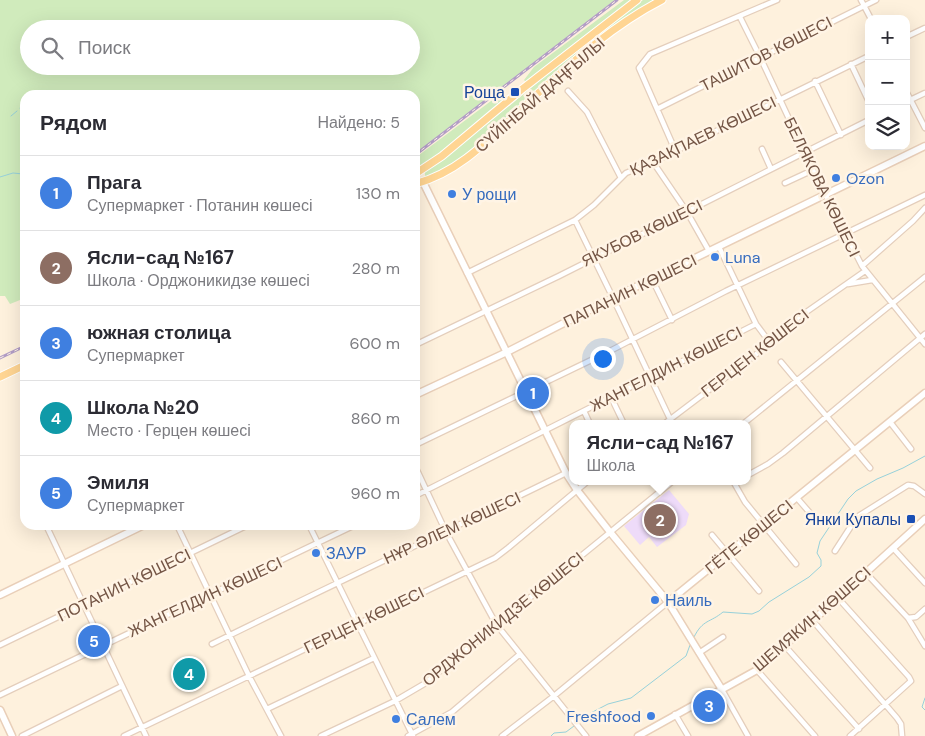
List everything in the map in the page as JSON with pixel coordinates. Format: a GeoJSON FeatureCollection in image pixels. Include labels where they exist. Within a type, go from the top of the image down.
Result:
{"type":"FeatureCollection","features":[{"type":"Feature","properties":{"kind":"main road","name":"СҮЙІНБАЙ ДАҢҒЫЛЫ"},"geometry":{"type":"LineString","coordinates":[[420,171],[442,156],[637,0]]}},
{"type":"Feature","properties":{"kind":"main road","name":"СҮЙІНБАЙ ДАҢҒЫЛЫ"},"geometry":{"type":"LineString","coordinates":[[420,183],[439,176],[467,159],[534,96],[599,42],[627,21],[662,0]]}},
{"type":"Feature","properties":{"kind":"main road","name":"ПАПАНИН КӨШЕСІ"},"geometry":{"type":"LineString","coordinates":[[420,393],[925,146]]}},
{"type":"Feature","properties":{"kind":"main road"},"geometry":{"type":"LineString","coordinates":[[423,182],[525,392],[569,478]]}},
{"type":"Feature","properties":{"kind":"main road"},"geometry":{"type":"LineString","coordinates":[[0,377],[20,367]]}},
{"type":"Feature","properties":{"kind":"main road","name":"ГЁТЕ КӨШЕСІ"},"geometry":{"type":"LineString","coordinates":[[668,602],[925,394]]}},
{"type":"Feature","properties":{"kind":"main road"},"geometry":{"type":"LineString","coordinates":[[574,485],[668,602],[721,688]]}},
{"type":"Feature","properties":{"kind":"main road","name":"ШЕМЯКИН КӨШЕСІ"},"geometry":{"type":"LineString","coordinates":[[638,736],[721,688],[757,670],[893,548],[923,524]]}},
{"type":"Feature","properties":{"kind":"main road"},"geometry":{"type":"LineString","coordinates":[[0,595],[134,530]]}},
{"type":"Feature","properties":{"kind":"main road"},"geometry":{"type":"LineString","coordinates":[[0,710],[12,736]]}},
{"type":"Feature","properties":{"kind":"street"},"geometry":{"type":"LineString","coordinates":[[675,150],[639,68],[650,54],[777,0]]}},
{"type":"Feature","properties":{"kind":"street"},"geometry":{"type":"LineString","coordinates":[[861,0],[869,15]]}},
{"type":"Feature","properties":{"kind":"street","name":"ТАШИТОВ КӨШЕСІ"},"geometry":{"type":"LineString","coordinates":[[657,109],[876,0]]}},
{"type":"Feature","properties":{"kind":"street","name":"БЕЛЯКОВА КӨШЕСІ"},"geometry":{"type":"LineString","coordinates":[[740,17],[780,99],[804,154],[862,266],[925,344]]}},
{"type":"Feature","properties":{"kind":"street"},"geometry":{"type":"LineString","coordinates":[[910,35],[925,28]]}},
{"type":"Feature","properties":{"kind":"street","name":"ҚАЗАҚПАЕВ КӨШЕСІ"},"geometry":{"type":"LineString","coordinates":[[468,273],[574,220],[594,205],[626,173],[654,162],[865,58]]}},
{"type":"Feature","properties":{"kind":"street"},"geometry":{"type":"LineString","coordinates":[[851,64],[865,94]]}},
{"type":"Feature","properties":{"kind":"street"},"geometry":{"type":"LineString","coordinates":[[816,81],[841,134]]}},
{"type":"Feature","properties":{"kind":"street"},"geometry":{"type":"LineString","coordinates":[[568,91],[586,112],[621,178]]}},
{"type":"Feature","properties":{"kind":"street"},"geometry":{"type":"LineString","coordinates":[[910,100],[925,93]]}},
{"type":"Feature","properties":{"kind":"street"},"geometry":{"type":"LineString","coordinates":[[910,104],[925,128]]}},
{"type":"Feature","properties":{"kind":"street","name":"ЯКУБОВ КӨШЕСІ"},"geometry":{"type":"LineString","coordinates":[[420,343],[687,212],[865,122]]}},
{"type":"Feature","properties":{"kind":"street"},"geometry":{"type":"LineString","coordinates":[[762,149],[771,169]]}},
{"type":"Feature","properties":{"kind":"street"},"geometry":{"type":"LineString","coordinates":[[654,162],[687,212],[709,251]]}},
{"type":"Feature","properties":{"kind":"street"},"geometry":{"type":"LineString","coordinates":[[785,183],[812,170]]}},
{"type":"Feature","properties":{"kind":"street"},"geometry":{"type":"LineString","coordinates":[[420,443],[925,195]]}},
{"type":"Feature","properties":{"kind":"street"},"geometry":{"type":"LineString","coordinates":[[862,266],[925,208]]}},
{"type":"Feature","properties":{"kind":"street"},"geometry":{"type":"LineString","coordinates":[[574,220],[670,419]]}},
{"type":"Feature","properties":{"kind":"street"},"geometry":{"type":"LineString","coordinates":[[719,247],[756,324],[768,340]]}},
{"type":"Feature","properties":{"kind":"street","name":"ГЕРЦЕН КӨШЕСІ"},"geometry":{"type":"LineString","coordinates":[[670,419],[762,348],[768,340],[865,271]]}},
{"type":"Feature","properties":{"kind":"street"},"geometry":{"type":"LineString","coordinates":[[748,420],[925,277]]}},
{"type":"Feature","properties":{"kind":"street"},"geometry":{"type":"LineString","coordinates":[[652,279],[672,320]]}},
{"type":"Feature","properties":{"kind":"street"},"geometry":{"type":"LineString","coordinates":[[847,284],[872,280]]}},
{"type":"Feature","properties":{"kind":"street","name":"ЖАНГЕЛДИН КӨШЕСІ"},"geometry":{"type":"LineString","coordinates":[[420,493],[756,324]]}},
{"type":"Feature","properties":{"kind":"street"},"geometry":{"type":"LineString","coordinates":[[751,473],[768,464],[925,334]]}},
{"type":"Feature","properties":{"kind":"street"},"geometry":{"type":"LineString","coordinates":[[781,362],[870,468]]}},
{"type":"Feature","properties":{"kind":"street"},"geometry":{"type":"LineString","coordinates":[[611,397],[622,420]]}},
{"type":"Feature","properties":{"kind":"street"},"geometry":{"type":"LineString","coordinates":[[584,411],[588,420]]}},
{"type":"Feature","properties":{"kind":"street"},"geometry":{"type":"LineString","coordinates":[[890,422],[911,449]]}},
{"type":"Feature","properties":{"kind":"street","name":"НҰР ӘЛЕМ КӨШЕСІ"},"geometry":{"type":"LineString","coordinates":[[212,644],[566,473]]}},
{"type":"Feature","properties":{"kind":"street"},"geometry":{"type":"LineString","coordinates":[[420,477],[446,532],[496,624],[586,736]]}},
{"type":"Feature","properties":{"kind":"street","name":"ГЕРЦЕН КӨШЕСІ"},"geometry":{"type":"LineString","coordinates":[[124,736],[466,570],[495,558],[583,485]]}},
{"type":"Feature","properties":{"kind":"street","name":"ОРДЖОНИКИДЗЕ КӨШЕСІ"},"geometry":{"type":"LineString","coordinates":[[321,736],[396,701],[424,684],[668,485]]}},
{"type":"Feature","properties":{"kind":"street"},"geometry":{"type":"LineString","coordinates":[[736,485],[745,502],[796,564]]}},
{"type":"Feature","properties":{"kind":"street"},"geometry":{"type":"LineString","coordinates":[[835,551],[857,517],[908,485],[914,486],[925,494]]}},
{"type":"Feature","properties":{"kind":"street"},"geometry":{"type":"LineString","coordinates":[[797,498],[817,522]]}},
{"type":"Feature","properties":{"kind":"street"},"geometry":{"type":"LineString","coordinates":[[48,530],[146,736]]}},
{"type":"Feature","properties":{"kind":"street"},"geometry":{"type":"LineString","coordinates":[[179,530],[249,676],[281,736]]}},
{"type":"Feature","properties":{"kind":"street","name":"ПОТАНИН КӨШЕСІ"},"geometry":{"type":"LineString","coordinates":[[0,645],[238,530]]}},
{"type":"Feature","properties":{"kind":"street"},"geometry":{"type":"LineString","coordinates":[[311,530],[411,735],[452,712],[520,654]]}},
{"type":"Feature","properties":{"kind":"street","name":"ЖАНГЕЛДИН КӨШЕСІ"},"geometry":{"type":"LineString","coordinates":[[0,695],[345,530]]}},
{"type":"Feature","properties":{"kind":"street"},"geometry":{"type":"LineString","coordinates":[[712,535],[759,591]]}},
{"type":"Feature","properties":{"kind":"street"},"geometry":{"type":"LineString","coordinates":[[893,548],[925,583]]}},
{"type":"Feature","properties":{"kind":"street"},"geometry":{"type":"LineString","coordinates":[[866,573],[908,618],[925,646]]}},
{"type":"Feature","properties":{"kind":"street"},"geometry":{"type":"LineString","coordinates":[[838,598],[911,681],[850,736]]}},
{"type":"Feature","properties":{"kind":"street","name":"ГЁТЕ КӨШЕСІ"},"geometry":{"type":"LineString","coordinates":[[502,736],[554,696],[668,602]]}},
{"type":"Feature","properties":{"kind":"street"},"geometry":{"type":"LineString","coordinates":[[908,618],[916,617],[925,609]]}},
{"type":"Feature","properties":{"kind":"street"},"geometry":{"type":"LineString","coordinates":[[813,621],[901,724],[902,736]]}},
{"type":"Feature","properties":{"kind":"street"},"geometry":{"type":"LineString","coordinates":[[700,653],[724,638]]}},
{"type":"Feature","properties":{"kind":"street"},"geometry":{"type":"LineString","coordinates":[[785,646],[859,729]]}},
{"type":"Feature","properties":{"kind":"street"},"geometry":{"type":"LineString","coordinates":[[267,709],[374,658]]}},
{"type":"Feature","properties":{"kind":"street"},"geometry":{"type":"LineString","coordinates":[[757,670],[815,736]]}},
{"type":"Feature","properties":{"kind":"street"},"geometry":{"type":"LineString","coordinates":[[22,736],[122,686]]}},
{"type":"Feature","properties":{"kind":"street"},"geometry":{"type":"LineString","coordinates":[[721,688],[748,736]]}},
{"type":"Feature","properties":{"kind":"street"},"geometry":{"type":"LineString","coordinates":[[675,714],[688,736]]}},
{"type":"Feature","properties":{"kind":"shaded area"},"geometry":{"type":"Polygon","coordinates":[[[669,490],[689,514],[686,525],[657,547],[649,537],[640,545],[624,526],[669,490]]]}},
{"type":"Feature","properties":{"kind":"green space"},"geometry":{"type":"Polygon","coordinates":[[[0,0],[615,0],[420,150],[420,90],[20,90],[20,300],[10,304],[5,296],[0,296],[0,0]]]}},
{"type":"Feature","properties":{"kind":"green space"},"geometry":{"type":"Polygon","coordinates":[[[624,0],[634,0],[526,82],[524,80],[534,67],[624,0]]]}},
{"type":"Feature","properties":{"kind":"green space"},"geometry":{"type":"Polygon","coordinates":[[[643,0],[656,0],[601,36],[568,61],[462,160],[426,177],[425,172],[643,0]]]}},
{"type":"Feature","properties":{"kind":"green space"},"geometry":{"type":"Polygon","coordinates":[[[503,92],[504,100],[420,168],[420,154],[503,92]]]}},
{"type":"Feature","properties":{"kind":"waterway"},"geometry":{"type":"LineString","coordinates":[[11,116],[17,111]]}},
{"type":"Feature","properties":{"kind":"waterway"},"geometry":{"type":"LineString","coordinates":[[0,177],[13,173],[20,174]]}},
{"type":"Feature","properties":{"kind":"waterway"},"geometry":{"type":"LineString","coordinates":[[694,637],[700,627],[723,612],[752,614],[809,577],[821,566],[821,560],[817,553],[820,541],[848,499],[856,491],[877,479],[925,456]]}},
{"type":"Feature","properties":{"kind":"waterway"},"geometry":{"type":"LineString","coordinates":[[577,723],[581,718],[608,704],[631,698],[686,656],[690,645]]}},
{"type":"Feature","properties":{"kind":"waterway"},"geometry":{"type":"LineString","coordinates":[[925,698],[922,707],[925,710]]}},
{"type":"Feature","properties":{"kind":"waterway"},"geometry":{"type":"LineString","coordinates":[[551,736],[554,733],[566,732],[574,726]]}},
{"type":"Feature","properties":{"kind":"railway"},"geometry":{"type":"LineString","coordinates":[[420,151],[617,0]]}},
{"type":"Feature","properties":{"kind":"railway"},"geometry":{"type":"LineString","coordinates":[[0,358],[20,348]]}},
{"type":"Feature","properties":{"kind":"place","name":"Роща"},"geometry":{"type":"Point","coordinates":[515,92]}},
{"type":"Feature","properties":{"kind":"place","name":"Ozon"},"geometry":{"type":"Point","coordinates":[836,178]}},
{"type":"Feature","properties":{"kind":"place","name":"У рощи"},"geometry":{"type":"Point","coordinates":[452,194]}},
{"type":"Feature","properties":{"kind":"place","name":"Luna"},"geometry":{"type":"Point","coordinates":[715,257]}},
{"type":"Feature","properties":{"kind":"place","name":"Прага"},"geometry":{"type":"Point","coordinates":[533,393]}},
{"type":"Feature","properties":{"kind":"place","name":"Янки Купалы"},"geometry":{"type":"Point","coordinates":[911,519]}},
{"type":"Feature","properties":{"kind":"place","name":"Ясли-сад №167"},"geometry":{"type":"Point","coordinates":[660,520]}},
{"type":"Feature","properties":{"kind":"place","name":"ЗАУР"},"geometry":{"type":"Point","coordinates":[316,553]}},
{"type":"Feature","properties":{"kind":"place","name":"Наиль"},"geometry":{"type":"Point","coordinates":[655,600]}},
{"type":"Feature","properties":{"kind":"place","name":"Эмиля"},"geometry":{"type":"Point","coordinates":[94,641]}},
{"type":"Feature","properties":{"kind":"place","name":"Школа №20"},"geometry":{"type":"Point","coordinates":[189,674]}},
{"type":"Feature","properties":{"kind":"place","name":"южная столица"},"geometry":{"type":"Point","coordinates":[709,706]}},
{"type":"Feature","properties":{"kind":"place","name":"Freshfood"},"geometry":{"type":"Point","coordinates":[651,716]}},
{"type":"Feature","properties":{"kind":"place","name":"Салем"},"geometry":{"type":"Point","coordinates":[396,719]}}]}
